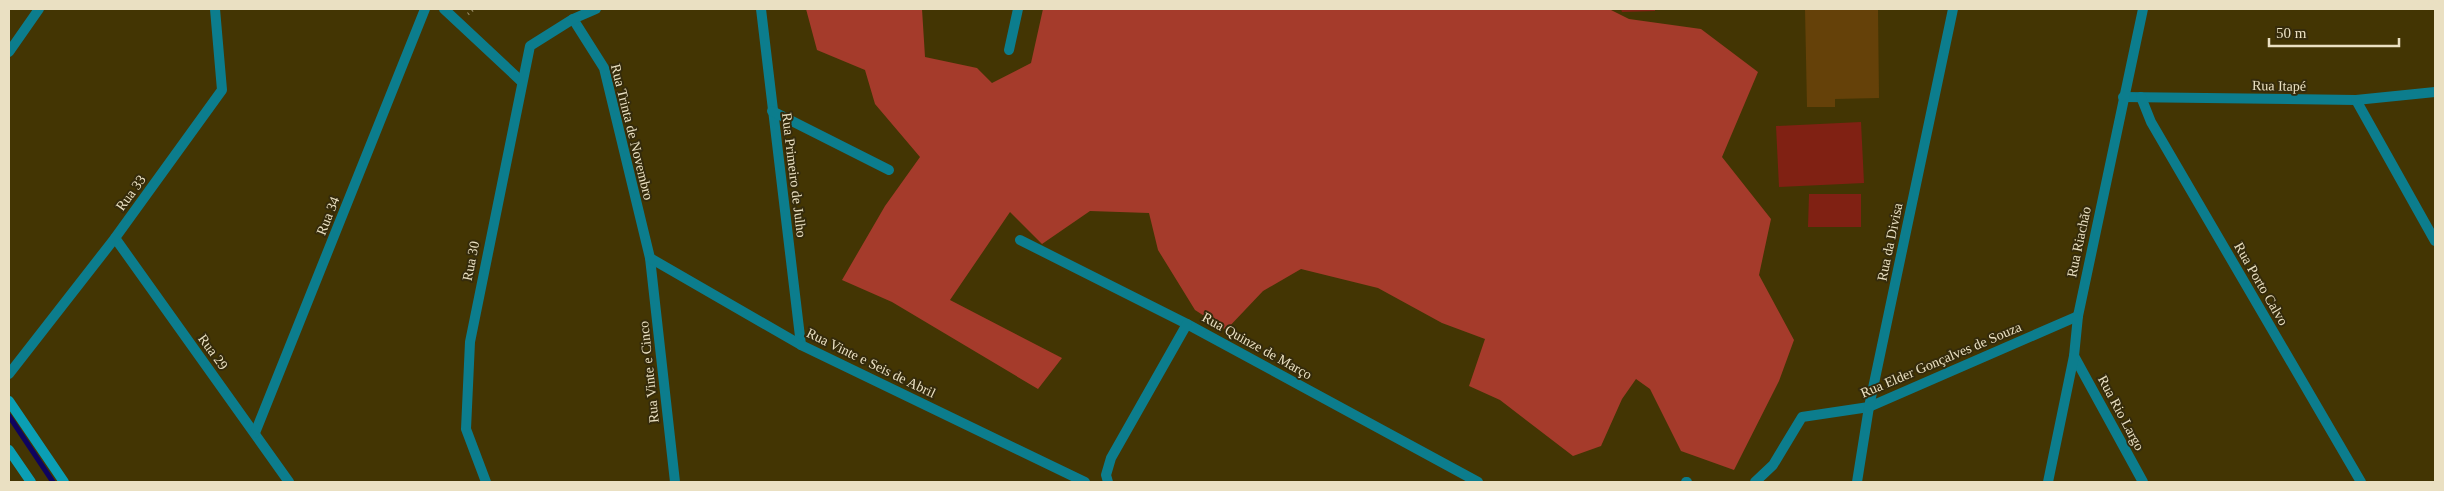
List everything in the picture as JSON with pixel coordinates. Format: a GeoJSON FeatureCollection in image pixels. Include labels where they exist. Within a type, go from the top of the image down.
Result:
{"type":"FeatureCollection","features":[{"type":"Feature","properties":{"kind":"street"},"geometry":{"type":"LineString","coordinates":[[9,52],[39,9]]}},
{"type":"Feature","properties":{"kind":"street","name":"Rua 33"},"geometry":{"type":"LineString","coordinates":[[9,374],[115,238],[222,90],[215,9]]}},
{"type":"Feature","properties":{"kind":"street","name":"Rua 34"},"geometry":{"type":"LineString","coordinates":[[255,434],[425,9]]}},
{"type":"Feature","properties":{"kind":"street"},"geometry":{"type":"LineString","coordinates":[[444,9],[521,81]]}},
{"type":"Feature","properties":{"kind":"street"},"geometry":{"type":"LineString","coordinates":[[573,19],[596,9]]}},
{"type":"Feature","properties":{"kind":"street","name":"Rua Primeiro de Julho"},"geometry":{"type":"LineString","coordinates":[[761,9],[801,345]]}},
{"type":"Feature","properties":{"kind":"street"},"geometry":{"type":"LineString","coordinates":[[1010,50],[1018,9]]}},
{"type":"Feature","properties":{"kind":"street","name":"Rua da Divisa"},"geometry":{"type":"LineString","coordinates":[[1857,482],[1869,407],[1953,9]]}},
{"type":"Feature","properties":{"kind":"street","name":"Rua Riachão"},"geometry":{"type":"LineString","coordinates":[[2048,482],[2074,356],[2078,316],[2143,9]]}},
{"type":"Feature","properties":{"kind":"street","name":"Rua 30"},"geometry":{"type":"LineString","coordinates":[[486,482],[466,429],[470,342],[521,81],[530,46],[573,19]]}},
{"type":"Feature","properties":{"kind":"street","name":"Rua Trinta de Novembro"},"geometry":{"type":"LineString","coordinates":[[573,19],[604,68],[650,258]]}},
{"type":"Feature","properties":{"kind":"street","name":"Rua Itapé"},"geometry":{"type":"LineString","coordinates":[[2123,97],[2356,100],[2435,92]]}},
{"type":"Feature","properties":{"kind":"street","name":"Rua Porto Calvo"},"geometry":{"type":"LineString","coordinates":[[2141,97],[2151,122],[2362,482]]}},
{"type":"Feature","properties":{"kind":"street"},"geometry":{"type":"LineString","coordinates":[[2356,100],[2435,242]]}},
{"type":"Feature","properties":{"kind":"street"},"geometry":{"type":"LineString","coordinates":[[772,111],[889,170]]}},
{"type":"Feature","properties":{"kind":"street","name":"Rua 29"},"geometry":{"type":"LineString","coordinates":[[115,238],[289,482]]}},
{"type":"Feature","properties":{"kind":"street","name":"Rua Quinze de Março"},"geometry":{"type":"LineString","coordinates":[[1020,240],[1187,324],[1478,482]]}},
{"type":"Feature","properties":{"kind":"street","name":"Rua Vinte e Seis de Abril"},"geometry":{"type":"LineString","coordinates":[[650,258],[801,345],[1085,482]]}},
{"type":"Feature","properties":{"kind":"street","name":"Rua Vinte e Cinco"},"geometry":{"type":"LineString","coordinates":[[650,258],[675,482]]}},
{"type":"Feature","properties":{"kind":"street","name":"Rua Elder Gonçalves de Souza"},"geometry":{"type":"LineString","coordinates":[[1755,482],[1773,466],[1802,417],[1869,407],[2078,316]]}},
{"type":"Feature","properties":{"kind":"street"},"geometry":{"type":"LineString","coordinates":[[1108,482],[1106,475],[1111,458],[1187,324]]}},
{"type":"Feature","properties":{"kind":"street","name":"Rua Rio Largo"},"geometry":{"type":"LineString","coordinates":[[2074,356],[2143,482]]}},
{"type":"Feature","properties":{"kind":"street"},"geometry":{"type":"LineString","coordinates":[[9,401],[64,482]]}},
{"type":"Feature","properties":{"kind":"street"},"geometry":{"type":"LineString","coordinates":[[9,450],[31,482]]}},
{"type":"Feature","properties":{"kind":"shaded area"},"geometry":{"type":"Polygon","coordinates":[[[806,9],[922,9],[925,57],[977,68],[992,83],[1031,63],[1043,9],[1609,9],[1629,19],[1701,29],[1758,72],[1722,157],[1771,219],[1759,275],[1794,340],[1779,381],[1734,470],[1681,451],[1650,389],[1636,379],[1622,399],[1601,446],[1573,456],[1500,400],[1469,386],[1485,339],[1442,323],[1378,288],[1301,269],[1263,291],[1226,330],[1195,310],[1158,250],[1149,213],[1090,211],[1042,244],[1010,212],[950,300],[1062,358],[1038,389],[892,302],[842,280],[885,206],[920,157],[875,104],[865,70],[817,50],[806,9]]]}},
{"type":"Feature","properties":{"kind":"shaded area"},"geometry":{"type":"Polygon","coordinates":[[[1621,9],[1655,9],[1655,11],[1622,12],[1621,9]]]}},
{"type":"Feature","properties":{"kind":"shaded area"},"geometry":{"type":"Polygon","coordinates":[[[1861,122],[1864,183],[1779,187],[1776,126],[1861,122]]]}},
{"type":"Feature","properties":{"kind":"shaded area"},"geometry":{"type":"Polygon","coordinates":[[[1809,194],[1861,194],[1861,227],[1808,227],[1809,194]]]}},
{"type":"Feature","properties":{"kind":"building"},"geometry":{"type":"Polygon","coordinates":[[[1805,9],[1878,9],[1879,98],[1835,99],[1835,107],[1807,107],[1805,9]]]}},
{"type":"Feature","properties":{"kind":"waterway"},"geometry":{"type":"LineString","coordinates":[[9,416],[53,482]]}}]}
